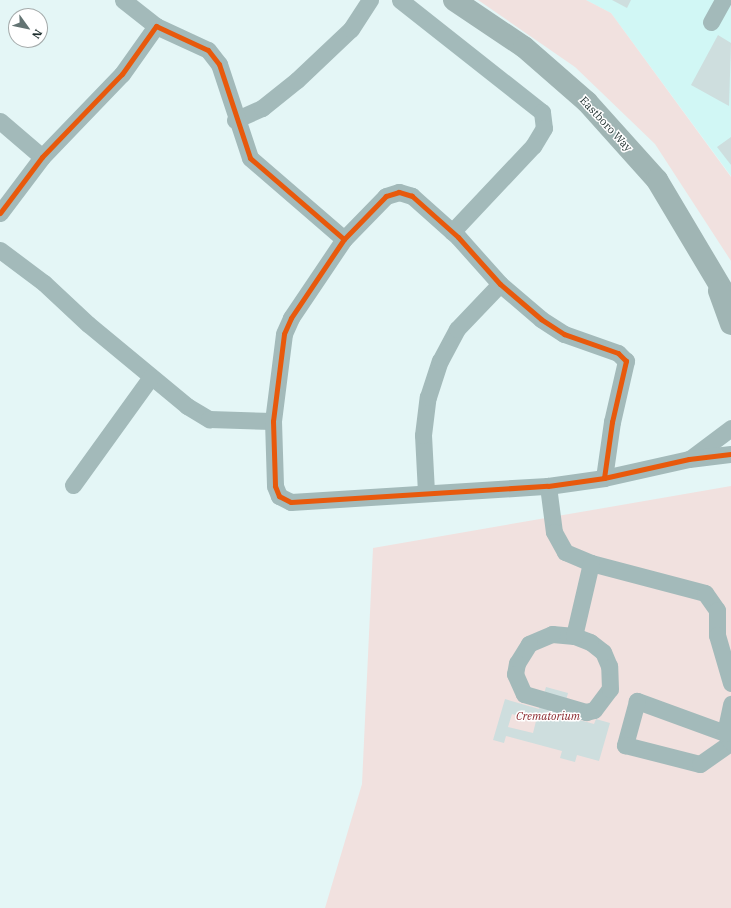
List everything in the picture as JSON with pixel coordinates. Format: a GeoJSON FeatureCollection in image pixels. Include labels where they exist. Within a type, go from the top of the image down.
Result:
{"type":"FeatureCollection","features":[{"type":"Feature","properties":{"kind":"main road","name":"Eastboro Way"},"geometry":{"type":"LineString","coordinates":[[454,0],[524,47],[587,102],[657,180],[717,284],[731,304]]}},
{"type":"Feature","properties":{"kind":"main road","name":"Eastboro Way"},"geometry":{"type":"LineString","coordinates":[[717,284],[731,324]]}},
{"type":"Feature","properties":{"kind":"street"},"geometry":{"type":"LineString","coordinates":[[123,0],[156,26],[208,50],[219,64],[235,120],[250,158],[344,239]]}},
{"type":"Feature","properties":{"kind":"street"},"geometry":{"type":"LineString","coordinates":[[235,120],[262,108],[297,80],[352,29],[370,0]]}},
{"type":"Feature","properties":{"kind":"street"},"geometry":{"type":"LineString","coordinates":[[400,0],[542,112],[544,128],[533,146],[452,232]]}},
{"type":"Feature","properties":{"kind":"street"},"geometry":{"type":"LineString","coordinates":[[711,22],[724,0]]}},
{"type":"Feature","properties":{"kind":"street"},"geometry":{"type":"LineString","coordinates":[[0,213],[42,157],[122,74],[156,26]]}},
{"type":"Feature","properties":{"kind":"street"},"geometry":{"type":"LineString","coordinates":[[0,121],[42,157]]}},
{"type":"Feature","properties":{"kind":"street"},"geometry":{"type":"LineString","coordinates":[[604,478],[612,422],[626,361],[618,353],[564,334],[500,284],[452,232],[412,196],[399,192],[386,196],[344,239],[291,318],[284,334],[273,420],[275,486],[280,496],[291,502],[426,492],[548,486],[604,478],[689,459],[731,454]]}},
{"type":"Feature","properties":{"kind":"street"},"geometry":{"type":"LineString","coordinates":[[0,250],[44,283],[151,377],[187,406],[209,419],[273,420]]}},
{"type":"Feature","properties":{"kind":"street"},"geometry":{"type":"LineString","coordinates":[[426,492],[423,435],[428,397],[440,361],[457,329],[500,284]]}},
{"type":"Feature","properties":{"kind":"street"},"geometry":{"type":"LineString","coordinates":[[73,485],[151,377]]}},
{"type":"Feature","properties":{"kind":"street"},"geometry":{"type":"LineString","coordinates":[[689,459],[731,428]]}},
{"type":"Feature","properties":{"kind":"street"},"geometry":{"type":"LineString","coordinates":[[548,486],[554,532],[565,552],[591,563],[705,594],[717,610],[717,636],[731,683]]}},
{"type":"Feature","properties":{"kind":"street"},"geometry":{"type":"LineString","coordinates":[[574,636],[591,563]]}},
{"type":"Feature","properties":{"kind":"street"},"geometry":{"type":"LineString","coordinates":[[552,634],[574,636],[590,642],[603,652],[609,666],[610,689],[602,702],[586,712],[524,694],[515,674],[517,663],[529,644],[552,634]]}},
{"type":"Feature","properties":{"kind":"street"},"geometry":{"type":"LineString","coordinates":[[729,740],[637,701],[625,745],[700,764],[729,740],[731,704]]}},
{"type":"Feature","properties":{"kind":"shaded area"},"geometry":{"type":"Polygon","coordinates":[[[586,0],[731,0],[731,176],[611,13],[586,0]]]}},
{"type":"Feature","properties":{"kind":"green space"},"geometry":{"type":"Polygon","coordinates":[[[478,0],[586,0],[611,13],[731,177],[731,261],[655,144],[575,67],[478,0]]]}},
{"type":"Feature","properties":{"kind":"green space","name":"Crematorium"},"geometry":{"type":"Polygon","coordinates":[[[731,486],[731,908],[325,908],[362,784],[373,548],[731,486]]]}},
{"type":"Feature","properties":{"kind":"building"},"geometry":{"type":"Polygon","coordinates":[[[612,0],[631,0],[627,8],[612,0]]]}},
{"type":"Feature","properties":{"kind":"building"},"geometry":{"type":"Polygon","coordinates":[[[718,35],[731,43],[729,106],[691,85],[718,35]]]}},
{"type":"Feature","properties":{"kind":"building"},"geometry":{"type":"Polygon","coordinates":[[[731,137],[731,165],[717,147],[731,137]]]}},
{"type":"Feature","properties":{"kind":"building"},"geometry":{"type":"Polygon","coordinates":[[[546,687],[568,693],[562,715],[594,724],[596,719],[610,723],[599,761],[577,755],[575,762],[560,758],[562,751],[506,736],[504,743],[493,740],[505,699],[539,709],[546,687]],[[512,714],[508,727],[533,733],[536,721],[512,714]]]}},
{"type":"Feature","properties":{"kind":"cycle path"},"geometry":{"type":"LineString","coordinates":[[0,213],[42,157],[122,74],[156,26],[208,50],[219,64],[250,158],[344,239]]}},
{"type":"Feature","properties":{"kind":"cycle path"},"geometry":{"type":"LineString","coordinates":[[604,478],[612,422],[626,361],[618,353],[564,334],[541,319],[500,284],[458,237],[412,196],[399,192],[386,196],[344,239],[291,318],[284,334],[273,421],[275,486],[279,496],[291,502],[548,486],[604,478],[689,459],[731,454]]}}]}
